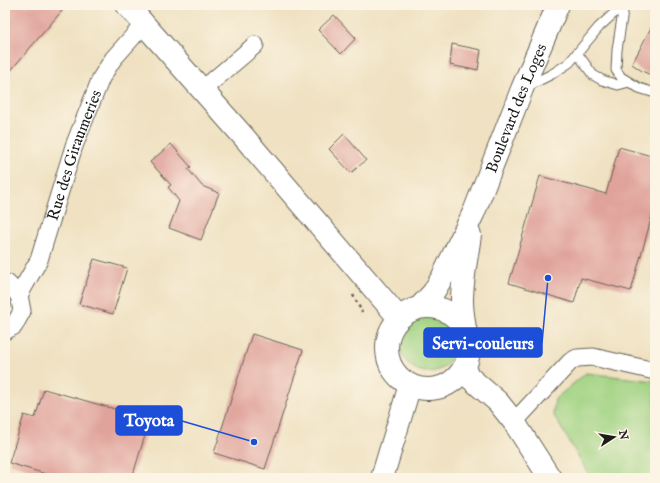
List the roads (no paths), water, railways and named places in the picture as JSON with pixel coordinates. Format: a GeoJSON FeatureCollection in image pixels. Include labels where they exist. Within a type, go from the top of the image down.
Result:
{"type":"FeatureCollection","features":[{"type":"Feature","properties":{"kind":"main road"},"geometry":{"type":"LineString","coordinates":[[127,5],[243,136],[398,318]]}},
{"type":"Feature","properties":{"kind":"main road","name":"Boulevard des Loges"},"geometry":{"type":"LineString","coordinates":[[420,307],[433,293],[443,276],[474,212],[522,89],[558,5]]}},
{"type":"Feature","properties":{"kind":"main road","name":"Boulevard des Loges"},"geometry":{"type":"LineString","coordinates":[[465,330],[462,303],[464,270],[474,212]]}},
{"type":"Feature","properties":{"kind":"main road"},"geometry":{"type":"LineString","coordinates":[[431,306],[442,309],[459,321],[465,330],[468,344],[468,358],[462,371],[444,386],[421,388],[410,384],[399,377],[391,367],[387,354],[387,341],[391,329],[398,318],[409,311],[420,307],[431,306]]}},
{"type":"Feature","properties":{"kind":"main road"},"geometry":{"type":"LineString","coordinates":[[462,371],[498,402],[514,422],[550,478]]}},
{"type":"Feature","properties":{"kind":"main road"},"geometry":{"type":"LineString","coordinates":[[382,478],[410,384]]}},
{"type":"Feature","properties":{"kind":"street","name":"Rue des Giraumeries"},"geometry":{"type":"LineString","coordinates":[[19,295],[39,260],[74,146],[101,78],[113,59],[144,24]]}},
{"type":"Feature","properties":{"kind":"street"},"geometry":{"type":"LineString","coordinates":[[202,90],[255,45]]}},
{"type":"Feature","properties":{"kind":"street"},"geometry":{"type":"LineString","coordinates":[[5,283],[8,283],[19,295],[22,312],[14,326],[5,331]]}},
{"type":"Feature","properties":{"kind":"street"},"geometry":{"type":"LineString","coordinates":[[514,422],[570,362],[577,358],[593,357],[655,370]]}},
{"type":"Feature","properties":{"kind":"lane"},"geometry":{"type":"LineString","coordinates":[[522,89],[552,74],[569,63],[599,27],[623,5]]}},
{"type":"Feature","properties":{"kind":"lane"},"geometry":{"type":"LineString","coordinates":[[623,5],[616,70],[621,77],[639,88],[655,93]]}},
{"type":"Feature","properties":{"kind":"lane"},"geometry":{"type":"LineString","coordinates":[[577,53],[593,75],[602,80],[618,85],[629,82]]}},
{"type":"Feature","properties":{"kind":"place","name":"Servi-couleurs"},"geometry":{"type":"Point","coordinates":[548,278]}},
{"type":"Feature","properties":{"kind":"place","name":"Toyota"},"geometry":{"type":"Point","coordinates":[254,442]}}]}
